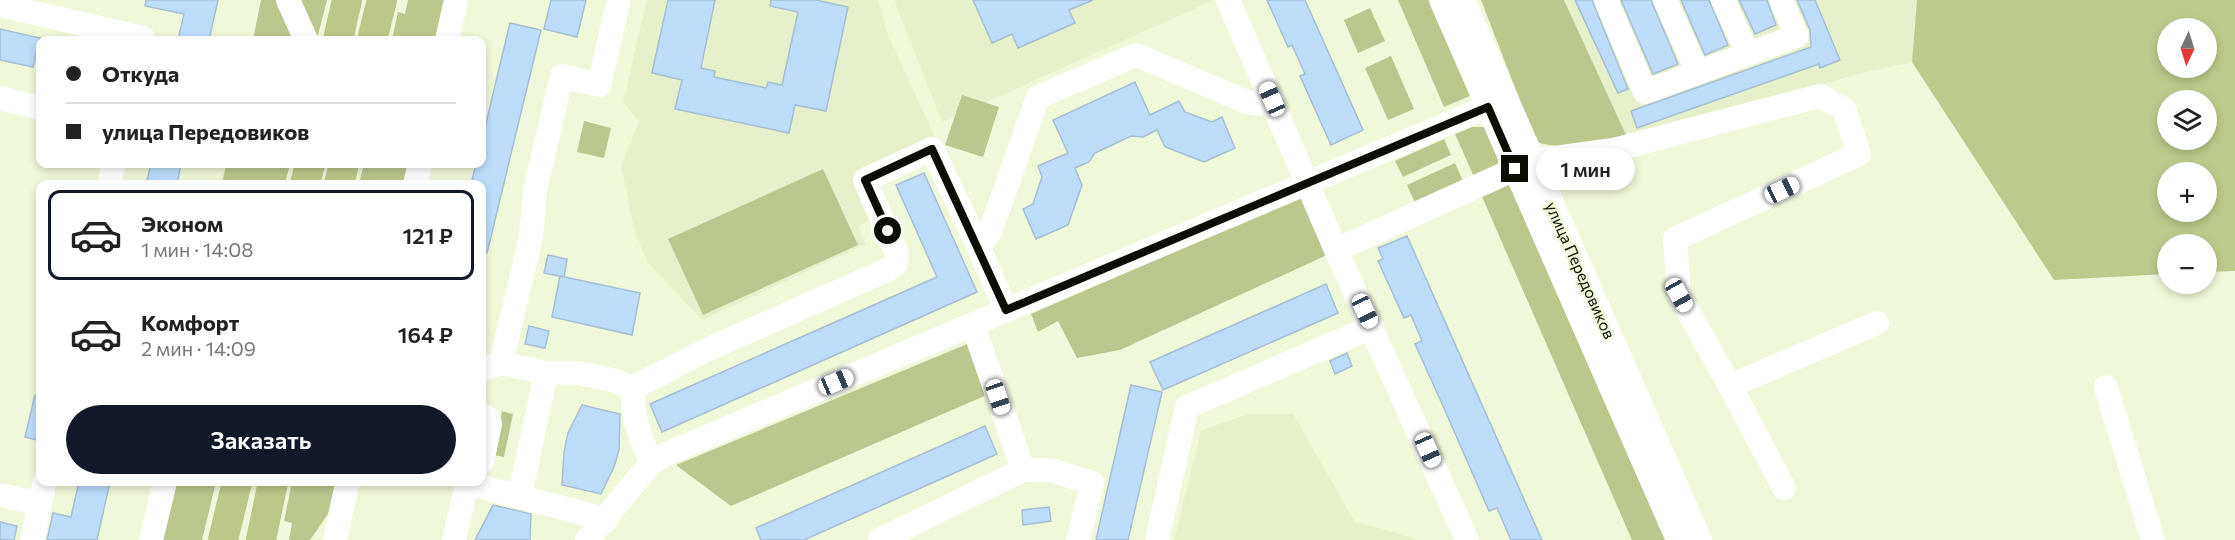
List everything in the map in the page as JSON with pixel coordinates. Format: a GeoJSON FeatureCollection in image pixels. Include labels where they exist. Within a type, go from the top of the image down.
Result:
{"type":"FeatureCollection","features":[{"type":"Feature","properties":{"kind":"main road"},"geometry":{"type":"LineString","coordinates":[[339,36],[347,0]]}},
{"type":"Feature","properties":{"kind":"main road"},"geometry":{"type":"LineString","coordinates":[[373,36],[382,0]]}},
{"type":"Feature","properties":{"kind":"main road"},"geometry":{"type":"LineString","coordinates":[[224,540],[236,486]]}},
{"type":"Feature","properties":{"kind":"main road"},"geometry":{"type":"LineString","coordinates":[[261,540],[272,486]]}},
{"type":"Feature","properties":{"kind":"street"},"geometry":{"type":"LineString","coordinates":[[288,0],[304,36]]}},
{"type":"Feature","properties":{"kind":"street"},"geometry":{"type":"LineString","coordinates":[[448,36],[456,0]]}},
{"type":"Feature","properties":{"kind":"street"},"geometry":{"type":"LineString","coordinates":[[619,0],[599,85],[561,76],[535,190],[531,237],[491,366],[546,373],[579,373],[616,381],[633,388],[704,351],[887,270],[896,264],[897,254],[865,180],[932,149],[1006,310]]}},
{"type":"Feature","properties":{"kind":"street"},"geometry":{"type":"LineString","coordinates":[[1228,0],[1336,250],[1467,540]]}},
{"type":"Feature","properties":{"kind":"street","name":"улица Передовиков"},"geometry":{"type":"LineString","coordinates":[[1441,0],[1497,103],[1678,540]]}},
{"type":"Feature","properties":{"kind":"street","name":"улица Передовиков"},"geometry":{"type":"LineString","coordinates":[[1463,0],[1497,103]]}},
{"type":"Feature","properties":{"kind":"street"},"geometry":{"type":"LineString","coordinates":[[1606,0],[1645,92],[1797,36],[1781,0]]}},
{"type":"Feature","properties":{"kind":"street"},"geometry":{"type":"LineString","coordinates":[[1665,0],[1698,73]]}},
{"type":"Feature","properties":{"kind":"street"},"geometry":{"type":"LineString","coordinates":[[1724,0],[1748,54]]}},
{"type":"Feature","properties":{"kind":"street"},"geometry":{"type":"LineString","coordinates":[[0,5],[37,7],[62,30],[123,36]]}},
{"type":"Feature","properties":{"kind":"street"},"geometry":{"type":"LineString","coordinates":[[976,243],[986,239],[990,232],[1038,98],[1136,55],[1247,102],[1257,104],[1272,99]]}},
{"type":"Feature","properties":{"kind":"street"},"geometry":{"type":"LineString","coordinates":[[1336,250],[1524,165],[1612,150],[1820,96],[1844,109],[1859,154],[1675,239],[1679,295],[1784,488]]}},
{"type":"Feature","properties":{"kind":"street"},"geometry":{"type":"LineString","coordinates":[[0,98],[36,107]]}},
{"type":"Feature","properties":{"kind":"street"},"geometry":{"type":"LineString","coordinates":[[588,540],[652,462],[666,454],[1497,103]]}},
{"type":"Feature","properties":{"kind":"street","name":"улица Передовиков"},"geometry":{"type":"LineString","coordinates":[[1524,165],[1700,540]]}},
{"type":"Feature","properties":{"kind":"street"},"geometry":{"type":"LineString","coordinates":[[1730,386],[1876,323]]}},
{"type":"Feature","properties":{"kind":"street"},"geometry":{"type":"LineString","coordinates":[[973,325],[1023,470]]}},
{"type":"Feature","properties":{"kind":"street"},"geometry":{"type":"LineString","coordinates":[[1157,540],[1188,407],[1372,327]]}},
{"type":"Feature","properties":{"kind":"street"},"geometry":{"type":"LineString","coordinates":[[520,495],[546,373]]}},
{"type":"Feature","properties":{"kind":"street"},"geometry":{"type":"LineString","coordinates":[[2106,387],[2153,540]]}},
{"type":"Feature","properties":{"kind":"street"},"geometry":{"type":"LineString","coordinates":[[633,388],[632,410],[640,436],[652,462]]}},
{"type":"Feature","properties":{"kind":"street"},"geometry":{"type":"LineString","coordinates":[[486,417],[490,424],[486,460]]}},
{"type":"Feature","properties":{"kind":"street"},"geometry":{"type":"LineString","coordinates":[[880,540],[1023,470],[1050,470],[1092,483],[1078,540]]}},
{"type":"Feature","properties":{"kind":"street"},"geometry":{"type":"LineString","coordinates":[[486,479],[520,495],[605,521]]}},
{"type":"Feature","properties":{"kind":"street"},"geometry":{"type":"LineString","coordinates":[[151,540],[164,486]]}},
{"type":"Feature","properties":{"kind":"street"},"geometry":{"type":"LineString","coordinates":[[335,540],[347,486]]}},
{"type":"Feature","properties":{"kind":"street"},"geometry":{"type":"LineString","coordinates":[[454,540],[466,486]]}},
{"type":"Feature","properties":{"kind":"street"},"geometry":{"type":"LineString","coordinates":[[0,495],[42,493],[32,540]]}},
{"type":"Feature","properties":{"kind":"shaded area"},"geometry":{"type":"Polygon","coordinates":[[[261,0],[276,0],[294,36],[254,36],[261,0]]]}},
{"type":"Feature","properties":{"kind":"shaded area"},"geometry":{"type":"Polygon","coordinates":[[[299,0],[327,0],[318,35],[316,35],[299,0]]]}},
{"type":"Feature","properties":{"kind":"shaded area"},"geometry":{"type":"Polygon","coordinates":[[[408,0],[447,0],[439,36],[393,36],[398,12],[405,14],[408,0]]]}},
{"type":"Feature","properties":{"kind":"shaded area"},"geometry":{"type":"Polygon","coordinates":[[[647,0],[878,0],[888,35],[936,140],[854,176],[873,220],[858,226],[866,244],[702,320],[649,264],[635,234],[621,165],[639,122],[623,102],[647,0]]]}},
{"type":"Feature","properties":{"kind":"shaded area"},"geometry":{"type":"Polygon","coordinates":[[[894,0],[1214,0],[942,122],[894,0]]]}},
{"type":"Feature","properties":{"kind":"shaded area"},"geometry":{"type":"Polygon","coordinates":[[[1398,0],[1429,0],[1472,95],[1444,107],[1398,0]]]}},
{"type":"Feature","properties":{"kind":"shaded area"},"geometry":{"type":"Polygon","coordinates":[[[1481,0],[1564,0],[1626,135],[1581,146],[1547,145],[1536,142],[1481,0]]]}},
{"type":"Feature","properties":{"kind":"shaded area"},"geometry":{"type":"Polygon","coordinates":[[[1564,0],[1917,0],[1912,62],[1862,73],[1627,139],[1564,0]]]}},
{"type":"Feature","properties":{"kind":"shaded area"},"geometry":{"type":"Polygon","coordinates":[[[1370,8],[1385,41],[1358,53],[1344,20],[1370,8]]]}},
{"type":"Feature","properties":{"kind":"shaded area"},"geometry":{"type":"Polygon","coordinates":[[[1391,56],[1414,109],[1388,120],[1365,68],[1391,56]]]}},
{"type":"Feature","properties":{"kind":"shaded area"},"geometry":{"type":"Polygon","coordinates":[[[962,95],[999,107],[983,157],[945,145],[962,95]]]}},
{"type":"Feature","properties":{"kind":"shaded area"},"geometry":{"type":"Polygon","coordinates":[[[584,121],[611,128],[604,158],[577,152],[584,121]]]}},
{"type":"Feature","properties":{"kind":"shaded area"},"geometry":{"type":"Polygon","coordinates":[[[1472,127],[1487,127],[1504,166],[1475,179],[1455,134],[1472,127]]]}},
{"type":"Feature","properties":{"kind":"shaded area"},"geometry":{"type":"Polygon","coordinates":[[[1444,139],[1451,155],[1403,177],[1395,161],[1444,139]]]}},
{"type":"Feature","properties":{"kind":"shaded area"},"geometry":{"type":"Polygon","coordinates":[[[1455,163],[1463,181],[1415,203],[1407,185],[1455,163]]]}},
{"type":"Feature","properties":{"kind":"shaded area"},"geometry":{"type":"Polygon","coordinates":[[[225,168],[289,168],[286,180],[223,180],[225,168]]]}},
{"type":"Feature","properties":{"kind":"shaded area"},"geometry":{"type":"Polygon","coordinates":[[[363,168],[410,168],[407,180],[360,180],[363,168]]]}},
{"type":"Feature","properties":{"kind":"shaded area"},"geometry":{"type":"Polygon","coordinates":[[[823,169],[858,245],[703,315],[668,239],[823,169]]]}},
{"type":"Feature","properties":{"kind":"shaded area"},"geometry":{"type":"Polygon","coordinates":[[[1509,179],[1667,540],[1632,540],[1480,192],[1509,179]]]}},
{"type":"Feature","properties":{"kind":"shaded area"},"geometry":{"type":"Polygon","coordinates":[[[1302,196],[1327,255],[1120,350],[1077,358],[1058,321],[1038,332],[1031,314],[1302,196]]]}},
{"type":"Feature","properties":{"kind":"shaded area"},"geometry":{"type":"Polygon","coordinates":[[[972,342],[989,394],[731,506],[676,465],[972,342]]]}},
{"type":"Feature","properties":{"kind":"shaded area"},"geometry":{"type":"Polygon","coordinates":[[[502,411],[513,414],[504,457],[493,455],[502,411]]]}},
{"type":"Feature","properties":{"kind":"shaded area"},"geometry":{"type":"Polygon","coordinates":[[[1247,414],[1293,414],[1355,522],[1411,537],[1414,540],[1174,540],[1201,431],[1247,414]]]}},
{"type":"Feature","properties":{"kind":"shaded area"},"geometry":{"type":"Polygon","coordinates":[[[173,486],[215,486],[202,540],[161,540],[173,486]]]}},
{"type":"Feature","properties":{"kind":"shaded area"},"geometry":{"type":"Polygon","coordinates":[[[291,486],[334,486],[328,514],[310,540],[289,540],[292,523],[284,521],[291,486]]]}},
{"type":"Feature","properties":{"kind":"green space"},"geometry":{"type":"Polygon","coordinates":[[[1917,0],[2235,0],[2235,271],[2217,272],[2217,234],[2157,234],[2157,275],[2054,280],[1912,62],[1917,0]]]}},
{"type":"Feature","properties":{"kind":"building"},"geometry":{"type":"Polygon","coordinates":[[[146,0],[218,0],[210,36],[179,36],[184,14],[145,6],[146,0]]]}},
{"type":"Feature","properties":{"kind":"building"},"geometry":{"type":"Polygon","coordinates":[[[551,0],[586,0],[577,37],[544,29],[551,0]]]}},
{"type":"Feature","properties":{"kind":"building"},"geometry":{"type":"Polygon","coordinates":[[[668,0],[715,0],[701,68],[715,71],[714,77],[766,88],[768,82],[782,85],[798,12],[770,6],[771,0],[816,0],[848,7],[826,111],[795,105],[789,133],[675,109],[682,80],[652,73],[668,0]]]}},
{"type":"Feature","properties":{"kind":"building"},"geometry":{"type":"Polygon","coordinates":[[[973,0],[1093,0],[1069,10],[1075,23],[1018,48],[1012,34],[992,43],[973,0]]]}},
{"type":"Feature","properties":{"kind":"building"},"geometry":{"type":"Polygon","coordinates":[[[1267,0],[1305,0],[1363,130],[1331,145],[1300,76],[1305,74],[1292,45],[1288,47],[1267,0]]]}},
{"type":"Feature","properties":{"kind":"building"},"geometry":{"type":"Polygon","coordinates":[[[1575,0],[1592,0],[1628,89],[1618,93],[1575,0]]]}},
{"type":"Feature","properties":{"kind":"building"},"geometry":{"type":"Polygon","coordinates":[[[1621,0],[1651,0],[1678,64],[1653,74],[1621,0]]]}},
{"type":"Feature","properties":{"kind":"building"},"geometry":{"type":"Polygon","coordinates":[[[1681,0],[1709,0],[1728,45],[1705,55],[1681,0]]]}},
{"type":"Feature","properties":{"kind":"building"},"geometry":{"type":"Polygon","coordinates":[[[1739,0],[1767,0],[1776,25],[1755,34],[1739,0]]]}},
{"type":"Feature","properties":{"kind":"building"},"geometry":{"type":"Polygon","coordinates":[[[1797,0],[1815,0],[1840,60],[1820,68],[1819,64],[1637,128],[1631,111],[1811,47],[1810,30],[1797,0]]]}},
{"type":"Feature","properties":{"kind":"building"},"geometry":{"type":"Polygon","coordinates":[[[510,23],[541,30],[487,253],[486,180],[472,180],[475,168],[486,168],[486,123],[510,23]]]}},
{"type":"Feature","properties":{"kind":"building"},"geometry":{"type":"Polygon","coordinates":[[[0,29],[36,37],[33,67],[0,60],[0,29]]]}},
{"type":"Feature","properties":{"kind":"building"},"geometry":{"type":"Polygon","coordinates":[[[1135,82],[1150,115],[1179,101],[1185,112],[1212,122],[1222,117],[1235,148],[1204,162],[1165,147],[1157,130],[1143,137],[1131,136],[1095,153],[1089,162],[1075,168],[1082,185],[1068,225],[1036,239],[1023,209],[1033,204],[1042,177],[1038,166],[1068,153],[1053,120],[1135,82]]]}},
{"type":"Feature","properties":{"kind":"building"},"geometry":{"type":"Polygon","coordinates":[[[150,168],[180,168],[178,180],[147,180],[150,168]]]}},
{"type":"Feature","properties":{"kind":"building"},"geometry":{"type":"Polygon","coordinates":[[[924,173],[977,292],[662,432],[650,404],[937,277],[896,185],[924,173]]]}},
{"type":"Feature","properties":{"kind":"building"},"geometry":{"type":"Polygon","coordinates":[[[1407,236],[1542,540],[1511,540],[1497,508],[1489,511],[1415,344],[1422,341],[1411,315],[1404,318],[1378,261],[1383,259],[1378,248],[1407,236]]]}},
{"type":"Feature","properties":{"kind":"building"},"geometry":{"type":"Polygon","coordinates":[[[548,255],[567,259],[564,277],[544,273],[548,255]]]}},
{"type":"Feature","properties":{"kind":"building"},"geometry":{"type":"Polygon","coordinates":[[[560,276],[640,293],[632,335],[552,317],[560,276]]]}},
{"type":"Feature","properties":{"kind":"building"},"geometry":{"type":"Polygon","coordinates":[[[1326,284],[1338,313],[1163,390],[1150,362],[1326,284]]]}},
{"type":"Feature","properties":{"kind":"building"},"geometry":{"type":"Polygon","coordinates":[[[529,326],[549,331],[545,348],[525,344],[529,326]]]}},
{"type":"Feature","properties":{"kind":"building"},"geometry":{"type":"Polygon","coordinates":[[[1347,353],[1352,366],[1335,374],[1330,361],[1347,353]]]}},
{"type":"Feature","properties":{"kind":"building"},"geometry":{"type":"Polygon","coordinates":[[[1131,385],[1162,392],[1128,540],[1096,540],[1131,385]]]}},
{"type":"Feature","properties":{"kind":"building"},"geometry":{"type":"Polygon","coordinates":[[[35,395],[36,395],[36,440],[25,437],[35,395]]]}},
{"type":"Feature","properties":{"kind":"building"},"geometry":{"type":"Polygon","coordinates":[[[582,405],[620,414],[619,450],[614,467],[601,494],[562,485],[568,433],[582,405]]]}},
{"type":"Feature","properties":{"kind":"building"},"geometry":{"type":"Polygon","coordinates":[[[985,426],[997,454],[804,540],[761,540],[756,528],[985,426]]]}},
{"type":"Feature","properties":{"kind":"building"},"geometry":{"type":"Polygon","coordinates":[[[78,486],[109,486],[97,540],[47,540],[53,513],[71,517],[78,486]]]}},
{"type":"Feature","properties":{"kind":"building"},"geometry":{"type":"Polygon","coordinates":[[[493,505],[531,514],[530,540],[475,540],[493,505]]]}},
{"type":"Feature","properties":{"kind":"building"},"geometry":{"type":"Polygon","coordinates":[[[1049,507],[1051,521],[1023,525],[1022,510],[1049,507]]]}},
{"type":"Feature","properties":{"kind":"building"},"geometry":{"type":"Polygon","coordinates":[[[0,522],[17,526],[14,540],[0,540],[0,522]]]}},
{"type":"Feature","properties":{"kind":"route"},"geometry":{"type":"LineString","coordinates":[[888,231],[865,180],[932,149],[1006,310],[1488,107],[1515,169]]}}]}
